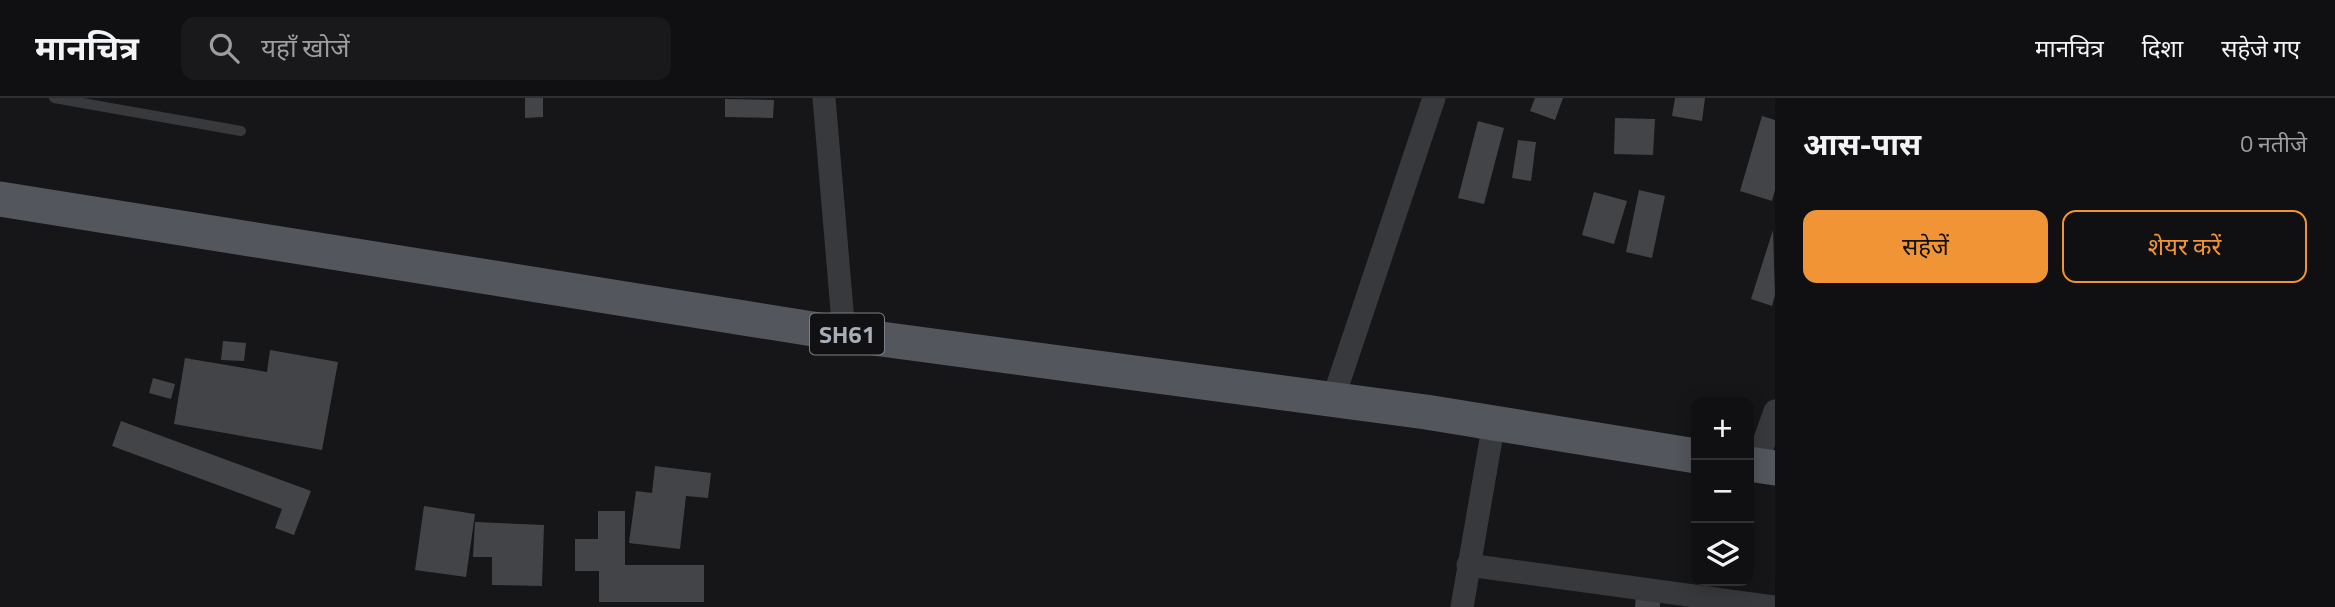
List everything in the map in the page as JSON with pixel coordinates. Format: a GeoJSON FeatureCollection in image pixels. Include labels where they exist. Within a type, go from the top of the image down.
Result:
{"type":"FeatureCollection","features":[{"type":"Feature","properties":{"kind":"main road","name":"SH61"},"geometry":{"type":"LineString","coordinates":[[0,199],[844,334],[1494,422],[1691,455]]}},
{"type":"Feature","properties":{"kind":"street"},"geometry":{"type":"LineString","coordinates":[[824,98],[844,334]]}},
{"type":"Feature","properties":{"kind":"street"},"geometry":{"type":"LineString","coordinates":[[1332,402],[1434,98]]}},
{"type":"Feature","properties":{"kind":"street"},"geometry":{"type":"LineString","coordinates":[[1760,465],[1775,411]]}},
{"type":"Feature","properties":{"kind":"street"},"geometry":{"type":"LineString","coordinates":[[1462,607],[1494,422]]}},
{"type":"Feature","properties":{"kind":"street"},"geometry":{"type":"LineString","coordinates":[[1468,565],[1775,607]]}},
{"type":"Feature","properties":{"kind":"lane"},"geometry":{"type":"LineString","coordinates":[[54,98],[241,131]]}},
{"type":"Feature","properties":{"kind":"building"},"geometry":{"type":"Polygon","coordinates":[[[525,98],[543,98],[543,117],[525,118],[525,98]]]}},
{"type":"Feature","properties":{"kind":"building"},"geometry":{"type":"Polygon","coordinates":[[[1535,98],[1563,98],[1555,120],[1530,111],[1535,98]]]}},
{"type":"Feature","properties":{"kind":"building"},"geometry":{"type":"Polygon","coordinates":[[[1675,98],[1705,98],[1702,121],[1672,116],[1675,98]]]}},
{"type":"Feature","properties":{"kind":"building"},"geometry":{"type":"Polygon","coordinates":[[[725,99],[774,100],[773,118],[725,117],[725,99]]]}},
{"type":"Feature","properties":{"kind":"building"},"geometry":{"type":"Polygon","coordinates":[[[1762,116],[1775,120],[1775,190],[1772,201],[1740,191],[1762,116]]]}},
{"type":"Feature","properties":{"kind":"building"},"geometry":{"type":"Polygon","coordinates":[[[1615,118],[1655,119],[1653,155],[1614,154],[1615,118]]]}},
{"type":"Feature","properties":{"kind":"building"},"geometry":{"type":"Polygon","coordinates":[[[1478,121],[1504,128],[1484,204],[1458,198],[1478,121]]]}},
{"type":"Feature","properties":{"kind":"building"},"geometry":{"type":"Polygon","coordinates":[[[1518,140],[1536,142],[1531,181],[1512,178],[1518,140]]]}},
{"type":"Feature","properties":{"kind":"building"},"geometry":{"type":"Polygon","coordinates":[[[1639,190],[1665,196],[1652,258],[1626,252],[1639,190]]]}},
{"type":"Feature","properties":{"kind":"building"},"geometry":{"type":"Polygon","coordinates":[[[1594,192],[1627,201],[1614,244],[1582,235],[1594,192]]]}},
{"type":"Feature","properties":{"kind":"building"},"geometry":{"type":"Polygon","coordinates":[[[1773,230],[1775,295],[1772,306],[1751,299],[1773,230]]]}},
{"type":"Feature","properties":{"kind":"building"},"geometry":{"type":"Polygon","coordinates":[[[223,341],[246,343],[244,361],[221,360],[223,341]]]}},
{"type":"Feature","properties":{"kind":"building"},"geometry":{"type":"Polygon","coordinates":[[[270,350],[338,362],[322,450],[174,424],[185,358],[267,372],[270,350]]]}},
{"type":"Feature","properties":{"kind":"building"},"geometry":{"type":"Polygon","coordinates":[[[153,378],[175,384],[171,399],[149,393],[153,378]]]}},
{"type":"Feature","properties":{"kind":"building"},"geometry":{"type":"Polygon","coordinates":[[[121,421],[311,491],[294,535],[275,528],[282,509],[112,446],[121,421]]]}},
{"type":"Feature","properties":{"kind":"building"},"geometry":{"type":"Polygon","coordinates":[[[655,466],[711,473],[708,498],[686,496],[680,549],[629,543],[636,491],[652,493],[655,466]]]}},
{"type":"Feature","properties":{"kind":"building"},"geometry":{"type":"Polygon","coordinates":[[[424,506],[475,514],[466,577],[415,570],[424,506]]]}},
{"type":"Feature","properties":{"kind":"building"},"geometry":{"type":"Polygon","coordinates":[[[598,511],[625,511],[625,565],[704,565],[704,602],[599,602],[599,571],[575,571],[575,539],[598,539],[598,511]]]}},
{"type":"Feature","properties":{"kind":"building"},"geometry":{"type":"Polygon","coordinates":[[[475,522],[544,525],[542,586],[492,585],[492,557],[473,557],[475,522]]]}},
{"type":"Feature","properties":{"kind":"building"},"geometry":{"type":"Polygon","coordinates":[[[1636,595],[1660,596],[1660,607],[1635,607],[1636,595]]]}}]}
